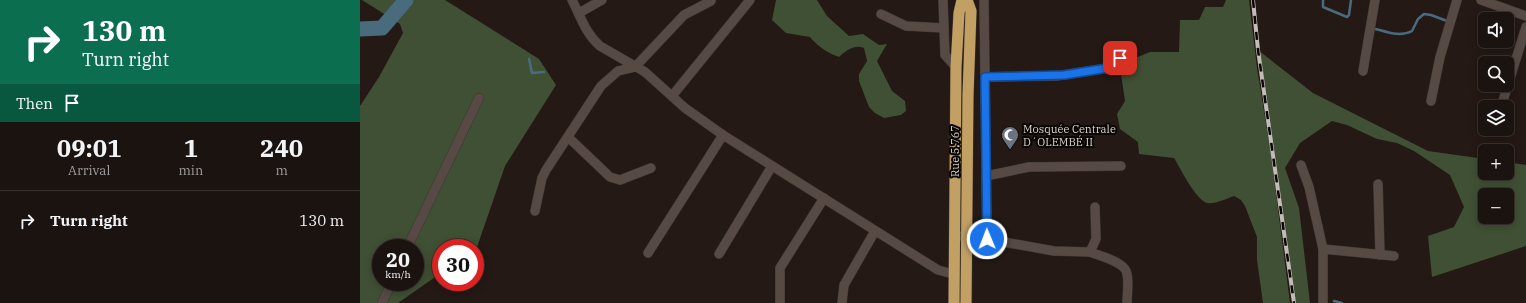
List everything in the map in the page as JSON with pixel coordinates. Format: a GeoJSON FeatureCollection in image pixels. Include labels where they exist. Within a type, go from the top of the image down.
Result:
{"type":"FeatureCollection","features":[{"type":"Feature","properties":{"kind":"highway"},"geometry":{"type":"LineString","coordinates":[[954,303],[953,274],[956,67],[958,13],[962,0]]}},
{"type":"Feature","properties":{"kind":"highway","name":"Rue 5.767"},"geometry":{"type":"LineString","coordinates":[[966,303],[970,11],[967,0]]}},
{"type":"Feature","properties":{"kind":"street"},"geometry":{"type":"LineString","coordinates":[[572,0],[588,35],[594,41],[645,72],[685,108],[723,135],[875,231],[938,270],[953,274]]}},
{"type":"Feature","properties":{"kind":"street"},"geometry":{"type":"LineString","coordinates":[[579,13],[602,0]]}},
{"type":"Feature","properties":{"kind":"street"},"geometry":{"type":"LineString","coordinates":[[672,96],[750,0]]}},
{"type":"Feature","properties":{"kind":"street"},"geometry":{"type":"LineString","coordinates":[[943,0],[945,55],[956,67]]}},
{"type":"Feature","properties":{"kind":"street"},"geometry":{"type":"LineString","coordinates":[[984,0],[987,239]]}},
{"type":"Feature","properties":{"kind":"street"},"geometry":{"type":"LineString","coordinates":[[1363,71],[1375,0]]}},
{"type":"Feature","properties":{"kind":"street"},"geometry":{"type":"LineString","coordinates":[[1431,101],[1442,51],[1457,0]]}},
{"type":"Feature","properties":{"kind":"street"},"geometry":{"type":"LineString","coordinates":[[1481,0],[1526,16]]}},
{"type":"Feature","properties":{"kind":"street"},"geometry":{"type":"LineString","coordinates":[[535,211],[542,178],[546,170],[601,86],[618,71],[635,67],[684,15],[711,1]]}},
{"type":"Feature","properties":{"kind":"street"},"geometry":{"type":"LineString","coordinates":[[881,14],[906,26],[944,28]]}},
{"type":"Feature","properties":{"kind":"street"},"geometry":{"type":"LineString","coordinates":[[1503,100],[1526,27]]}},
{"type":"Feature","properties":{"kind":"street"},"geometry":{"type":"LineString","coordinates":[[985,77],[1056,76],[1108,68],[1127,50]]}},
{"type":"Feature","properties":{"kind":"street"},"geometry":{"type":"LineString","coordinates":[[411,239],[480,98]]}},
{"type":"Feature","properties":{"kind":"street"},"geometry":{"type":"LineString","coordinates":[[648,253],[723,135]]}},
{"type":"Feature","properties":{"kind":"street"},"geometry":{"type":"LineString","coordinates":[[568,137],[615,180],[620,180],[651,168]]}},
{"type":"Feature","properties":{"kind":"street"},"geometry":{"type":"LineString","coordinates":[[1301,165],[1323,249],[1323,303]]}},
{"type":"Feature","properties":{"kind":"street"},"geometry":{"type":"LineString","coordinates":[[719,254],[772,166]]}},
{"type":"Feature","properties":{"kind":"street"},"geometry":{"type":"LineString","coordinates":[[986,176],[1029,167],[1121,166]]}},
{"type":"Feature","properties":{"kind":"street"},"geometry":{"type":"LineString","coordinates":[[1378,184],[1380,255]]}},
{"type":"Feature","properties":{"kind":"street"},"geometry":{"type":"LineString","coordinates":[[780,303],[780,268],[824,198]]}},
{"type":"Feature","properties":{"kind":"street"},"geometry":{"type":"LineString","coordinates":[[1090,252],[1096,239],[1096,207]]}},
{"type":"Feature","properties":{"kind":"street"},"geometry":{"type":"LineString","coordinates":[[842,303],[844,285],[875,231]]}},
{"type":"Feature","properties":{"kind":"street"},"geometry":{"type":"LineString","coordinates":[[954,236],[987,239],[1054,251],[1090,252],[1118,263],[1126,269],[1127,303]]}},
{"type":"Feature","properties":{"kind":"street"},"geometry":{"type":"LineString","coordinates":[[1323,249],[1394,256]]}},
{"type":"Feature","properties":{"kind":"street"},"geometry":{"type":"LineString","coordinates":[[382,303],[388,291]]}},
{"type":"Feature","properties":{"kind":"green space"},"geometry":{"type":"Polygon","coordinates":[[[362,0],[445,0],[539,59],[556,85],[505,166],[480,239],[432,239],[432,279],[424,285],[424,239],[372,239],[372,291],[415,291],[398,303],[360,303],[360,106],[379,77],[403,33],[400,24],[362,0]]]}},
{"type":"Feature","properties":{"kind":"green space"},"geometry":{"type":"Polygon","coordinates":[[[776,0],[817,0],[827,16],[849,36],[863,34],[879,45],[887,44],[877,61],[892,91],[905,101],[906,111],[901,115],[884,118],[875,113],[869,107],[859,81],[859,74],[867,61],[864,48],[857,47],[847,50],[839,57],[823,49],[810,37],[786,33],[772,20],[776,0]]]}},
{"type":"Feature","properties":{"kind":"green space"},"geometry":{"type":"Polygon","coordinates":[[[1226,0],[1249,0],[1290,303],[1263,303],[1257,260],[1257,237],[1245,206],[1241,200],[1234,196],[1214,203],[1207,203],[1203,201],[1189,183],[1174,158],[1139,154],[1138,142],[1120,129],[1117,114],[1125,101],[1121,74],[1133,59],[1150,52],[1179,52],[1180,20],[1199,20],[1205,7],[1223,7],[1226,0]]]}},
{"type":"Feature","properties":{"kind":"green space"},"geometry":{"type":"Polygon","coordinates":[[[1258,50],[1313,93],[1428,151],[1478,158],[1478,180],[1514,180],[1514,163],[1526,165],[1526,246],[1432,277],[1428,236],[1454,227],[1464,207],[1450,175],[1414,151],[1397,143],[1377,139],[1347,125],[1332,121],[1300,143],[1285,168],[1299,208],[1310,303],[1294,303],[1258,50]]]}},
{"type":"Feature","properties":{"kind":"waterway"},"geometry":{"type":"LineString","coordinates":[[360,29],[382,28],[406,0]]}},
{"type":"Feature","properties":{"kind":"waterway"},"geometry":{"type":"LineString","coordinates":[[1323,0],[1323,7],[1347,17],[1349,15],[1351,0]]}},
{"type":"Feature","properties":{"kind":"waterway"},"geometry":{"type":"LineString","coordinates":[[1372,28],[1397,34],[1407,33],[1412,31],[1418,19],[1424,14],[1447,21]]}},
{"type":"Feature","properties":{"kind":"waterway"},"geometry":{"type":"LineString","coordinates":[[529,59],[532,73],[544,72]]}},
{"type":"Feature","properties":{"kind":"waterway"},"geometry":{"type":"LineString","coordinates":[[1334,301],[1342,303]]}},
{"type":"Feature","properties":{"kind":"railway"},"geometry":{"type":"LineString","coordinates":[[1253,0],[1258,50],[1294,303]]}},
{"type":"Feature","properties":{"kind":"place","name":"Mosquée Centrale D´OLEMBÉ II"},"geometry":{"type":"Point","coordinates":[1010,150]}},
{"type":"Feature","properties":{"kind":"route"},"geometry":{"type":"LineString","coordinates":[[987,239],[985,77],[1064,75],[1108,68],[1120,58]]}}]}
